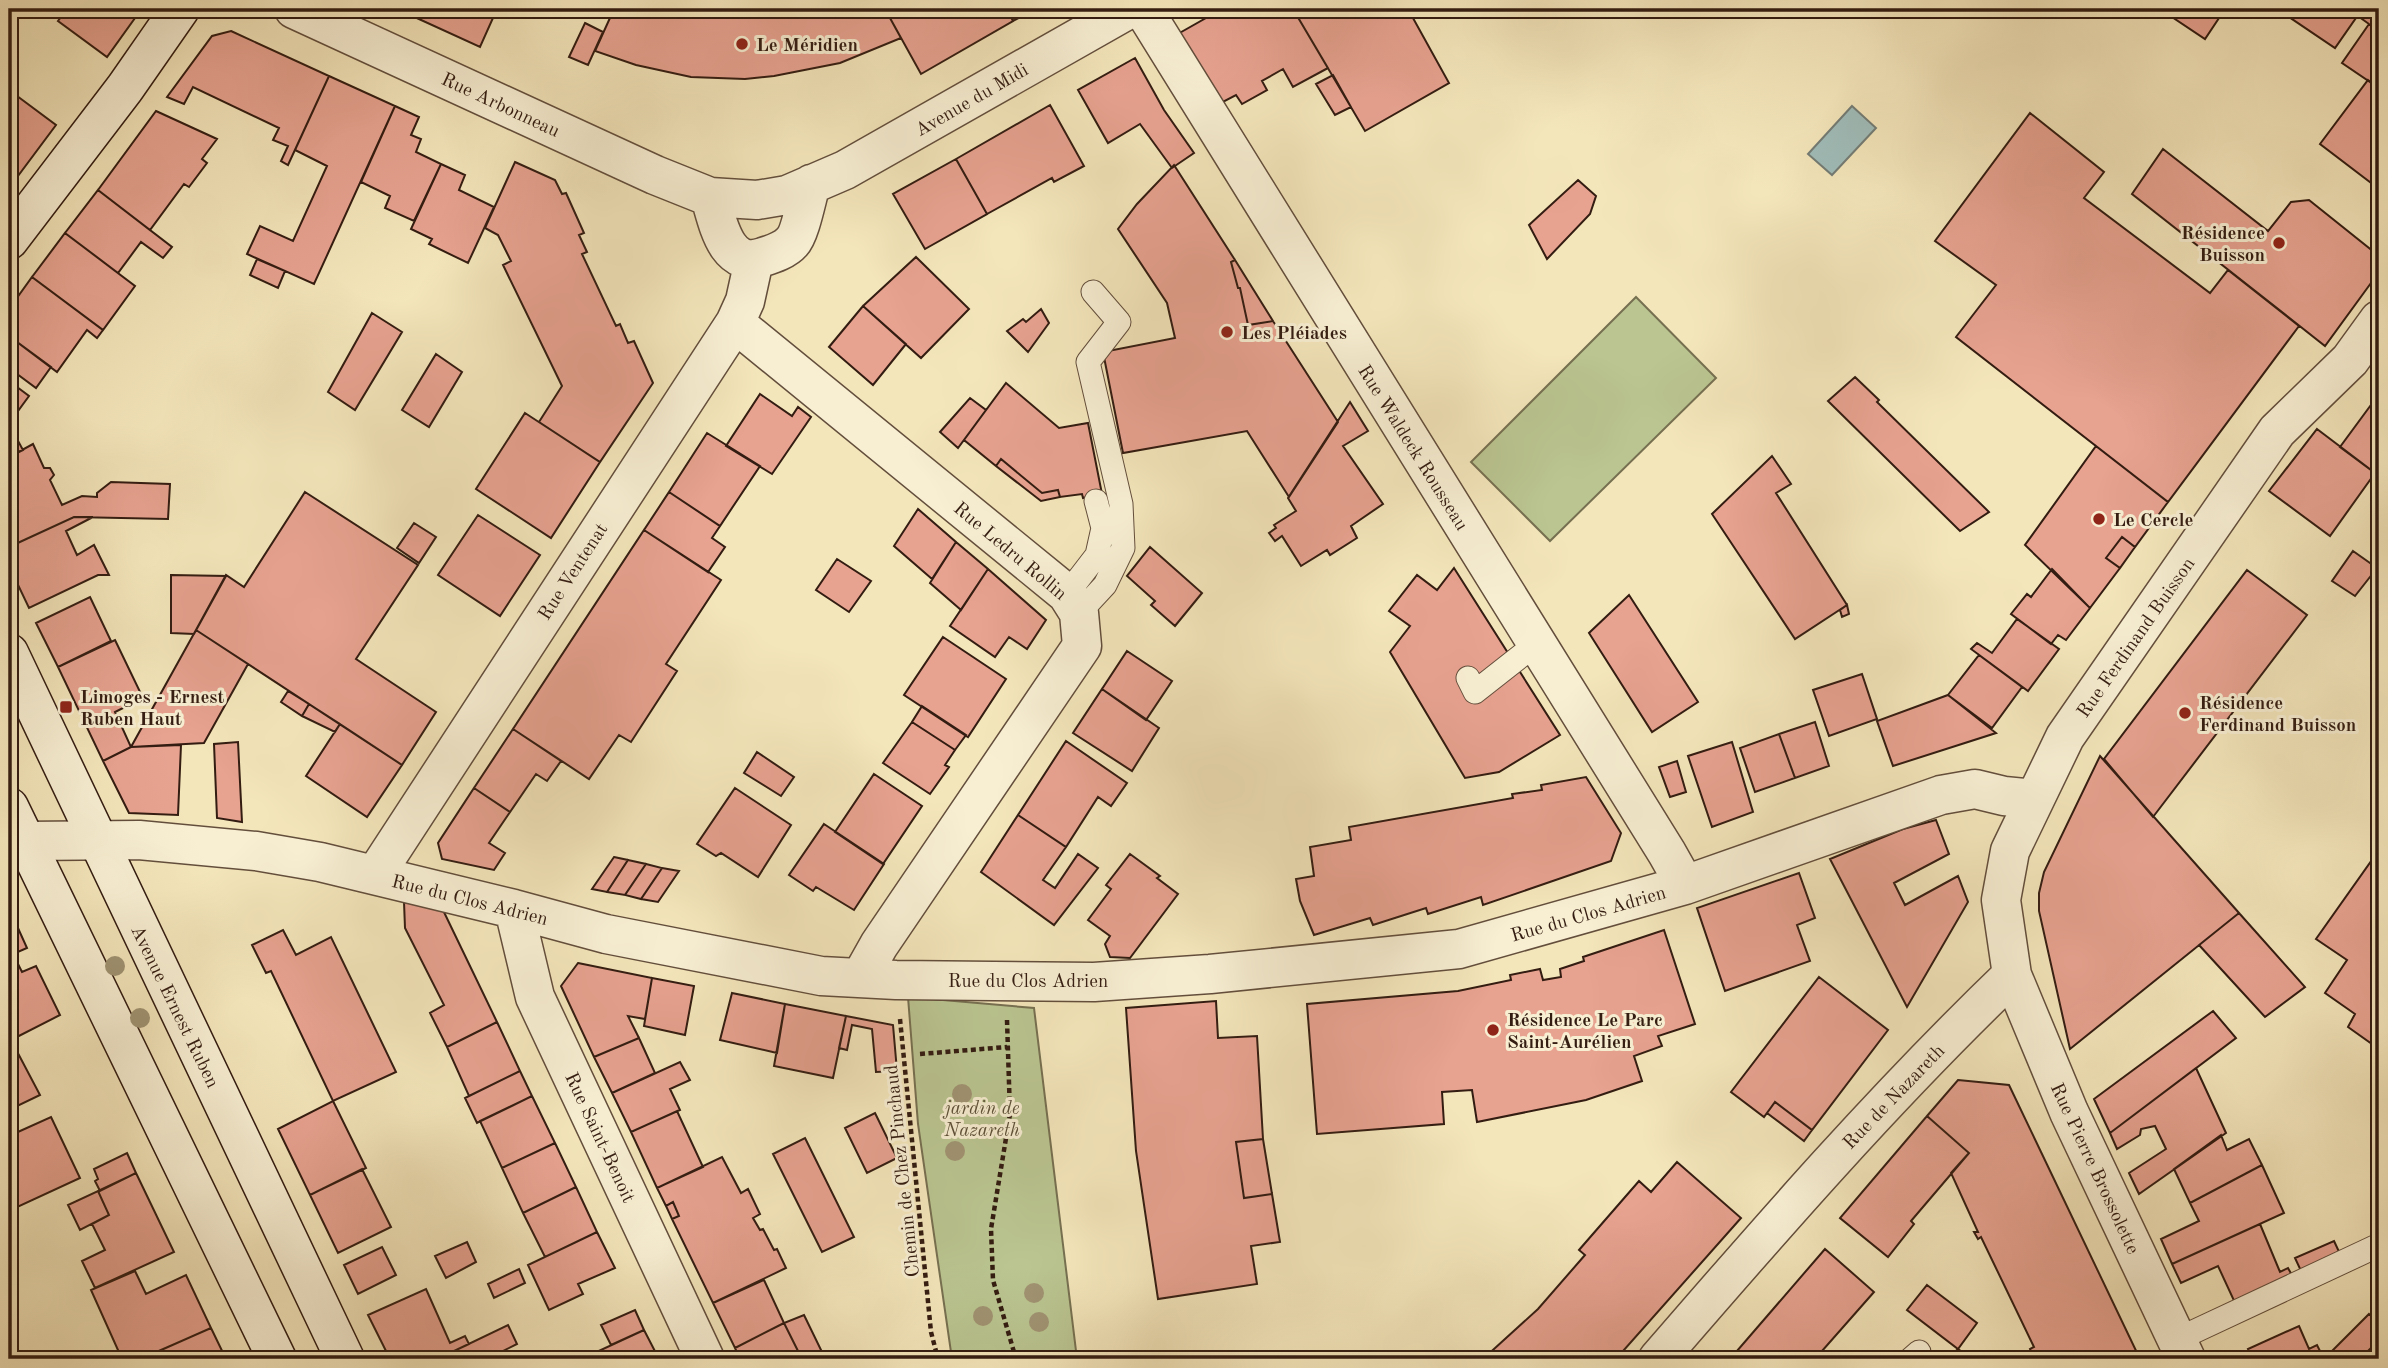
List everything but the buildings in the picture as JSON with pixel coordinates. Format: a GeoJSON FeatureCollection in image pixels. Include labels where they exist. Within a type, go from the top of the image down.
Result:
{"type":"FeatureCollection","features":[{"type":"Feature","properties":{"kind":"street"},"geometry":{"type":"LineString","coordinates":[[9,240],[125,88],[180,9]]}},
{"type":"Feature","properties":{"kind":"street","name":"Rue Arbonneau"},"geometry":{"type":"LineString","coordinates":[[294,9],[656,175],[710,197],[757,200],[787,195],[811,184]]}},
{"type":"Feature","properties":{"kind":"street","name":"Avenue du Midi"},"geometry":{"type":"LineString","coordinates":[[811,184],[845,170],[1129,9]]}},
{"type":"Feature","properties":{"kind":"street","name":"Rue Waldeck Rousseau"},"geometry":{"type":"LineString","coordinates":[[1143,9],[1685,885]]}},
{"type":"Feature","properties":{"kind":"street"},"geometry":{"type":"LineString","coordinates":[[710,197],[724,243],[738,257],[754,260],[779,251],[794,241],[811,184]]}},
{"type":"Feature","properties":{"kind":"street","name":"Rue Ventenat"},"geometry":{"type":"LineString","coordinates":[[375,875],[735,323],[745,300],[754,260]]}},
{"type":"Feature","properties":{"kind":"street","name":"Rue Ferdinand Buisson"},"geometry":{"type":"LineString","coordinates":[[2035,799],[2065,737],[2277,431],[2350,360],[2379,320]]}},
{"type":"Feature","properties":{"kind":"street","name":"Rue Ledru Rollin"},"geometry":{"type":"LineString","coordinates":[[735,323],[1073,603],[1082,646],[879,945],[878,979]]}},
{"type":"Feature","properties":{"kind":"street","name":"Avenue Ernest Ruben"},"geometry":{"type":"LineString","coordinates":[[9,653],[345,1359]]}},
{"type":"Feature","properties":{"kind":"street","name":"Rue du Clos Adrien"},"geometry":{"type":"LineString","coordinates":[[17,839],[139,840],[256,851],[375,875],[606,934],[821,976],[1094,982],[1210,974],[1459,949],[1685,885],[1941,795],[1975,789],[2004,796],[2035,799]]}},
{"type":"Feature","properties":{"kind":"street"},"geometry":{"type":"LineString","coordinates":[[2012,975],[2001,900],[2010,851],[2035,799]]}},
{"type":"Feature","properties":{"kind":"street"},"geometry":{"type":"LineString","coordinates":[[9,807],[17,839],[277,1359]]}},
{"type":"Feature","properties":{"kind":"street","name":"Rue Saint-Benoit"},"geometry":{"type":"LineString","coordinates":[[514,909],[535,997],[705,1359]]}},
{"type":"Feature","properties":{"kind":"street","name":"Rue Pierre Brossolette"},"geometry":{"type":"LineString","coordinates":[[2012,975],[2068,1112],[2181,1350]]}},
{"type":"Feature","properties":{"kind":"street","name":"Rue de Nazareth"},"geometry":{"type":"LineString","coordinates":[[1658,1359],[1824,1168],[1961,1024],[2012,975]]}},
{"type":"Feature","properties":{"kind":"lane"},"geometry":{"type":"LineString","coordinates":[[1073,603],[1105,585],[1123,548],[1121,504],[1088,362],[1119,322],[1093,292]]}},
{"type":"Feature","properties":{"kind":"lane"},"geometry":{"type":"LineString","coordinates":[[1073,603],[1097,555],[1103,528],[1096,501]]}},
{"type":"Feature","properties":{"kind":"lane"},"geometry":{"type":"LineString","coordinates":[[1468,678],[1475,692],[1536,644]]}},
{"type":"Feature","properties":{"kind":"lane"},"geometry":{"type":"LineString","coordinates":[[2181,1350],[2379,1245]]}},
{"type":"Feature","properties":{"kind":"path","name":"Chemin de Chez Pinchaud"},"geometry":{"type":"LineString","coordinates":[[878,979],[931,1332],[938,1359]]}},
{"type":"Feature","properties":{"kind":"path"},"geometry":{"type":"LineString","coordinates":[[1007,981],[1010,1114],[991,1229],[993,1280],[1016,1359]]}},
{"type":"Feature","properties":{"kind":"path"},"geometry":{"type":"LineString","coordinates":[[920,1054],[1007,1047]]}},
{"type":"Feature","properties":{"kind":"green space"},"geometry":{"type":"Polygon","coordinates":[[[1636,297],[1716,378],[1550,541],[1471,462],[1636,297]]]}},
{"type":"Feature","properties":{"kind":"green space","name":"jardin de Nazareth"},"geometry":{"type":"Polygon","coordinates":[[[908,997],[1034,1008],[1077,1359],[952,1359],[918,1124],[908,997]]]}},
{"type":"Feature","properties":{"kind":"water"},"geometry":{"type":"Polygon","coordinates":[[[1852,106],[1876,128],[1832,175],[1808,154],[1852,106]]]}},
{"type":"Feature","properties":{"kind":"place","name":"Le Méridien"},"geometry":{"type":"Point","coordinates":[742,44]}},
{"type":"Feature","properties":{"kind":"place","name":"Résidence Buisson"},"geometry":{"type":"Point","coordinates":[2279,243]}},
{"type":"Feature","properties":{"kind":"place","name":"Les Pléiades"},"geometry":{"type":"Point","coordinates":[1227,332]}},
{"type":"Feature","properties":{"kind":"place","name":"Le Cercle"},"geometry":{"type":"Point","coordinates":[2099,519]}},
{"type":"Feature","properties":{"kind":"place","name":"Limoges - Ernest Ruben Haut"},"geometry":{"type":"Point","coordinates":[66,707]}},
{"type":"Feature","properties":{"kind":"place","name":"Résidence Ferdinand Buisson"},"geometry":{"type":"Point","coordinates":[2185,713]}},
{"type":"Feature","properties":{"kind":"place","name":"Résidence Le Parc Saint-Aurélien"},"geometry":{"type":"Point","coordinates":[1493,1030]}}]}
